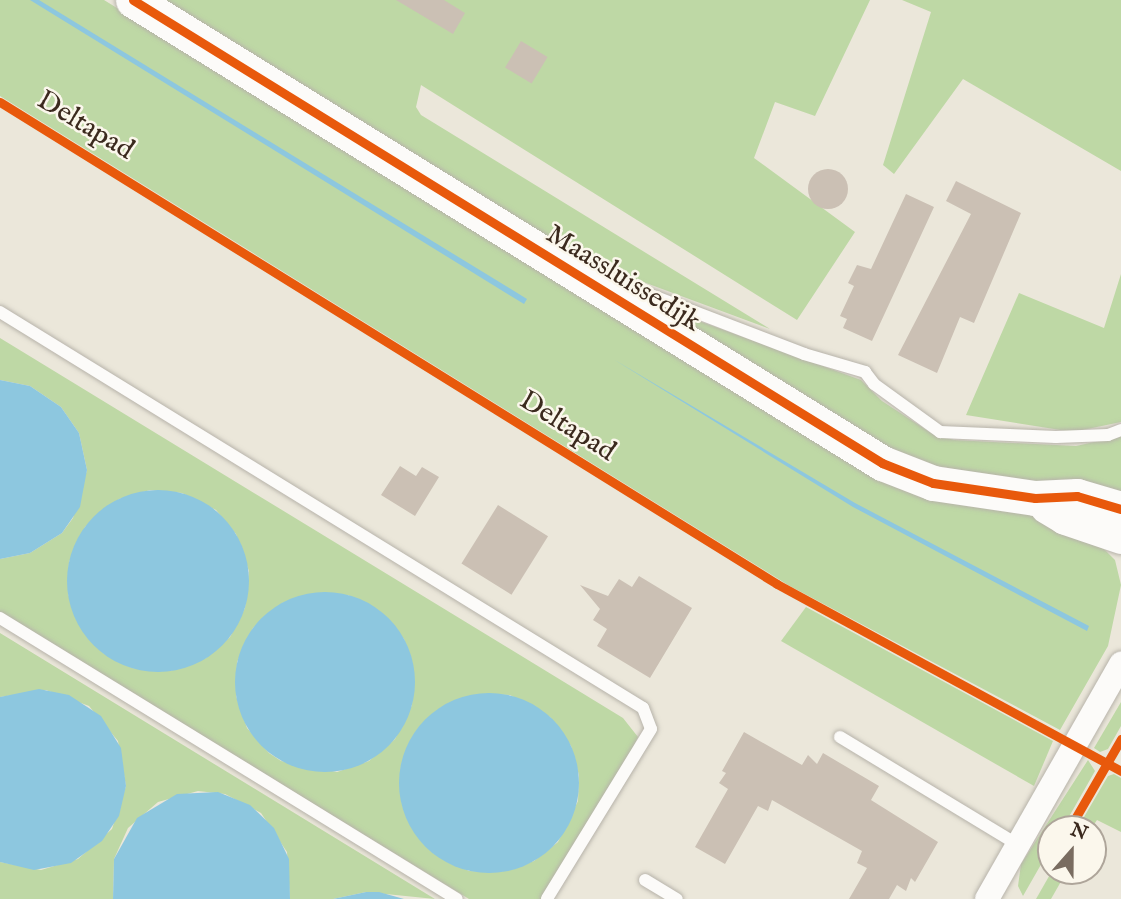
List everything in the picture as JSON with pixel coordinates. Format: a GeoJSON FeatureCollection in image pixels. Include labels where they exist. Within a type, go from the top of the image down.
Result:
{"type":"FeatureCollection","features":[{"type":"Feature","properties":{"kind":"street","name":"Maassluissedijk"},"geometry":{"type":"LineString","coordinates":[[133,0],[589,285],[882,463],[933,482],[1035,498],[1077,496],[1121,509]]}},
{"type":"Feature","properties":{"kind":"street","name":"Maassluissedijk"},"geometry":{"type":"LineString","coordinates":[[1035,498],[1065,517],[1121,536]]}},
{"type":"Feature","properties":{"kind":"street"},"geometry":{"type":"LineString","coordinates":[[988,899],[1121,664]]}},
{"type":"Feature","properties":{"kind":"lane","name":"Maassluissedijk"},"geometry":{"type":"LineString","coordinates":[[589,285],[609,279],[634,286],[804,354],[865,372],[874,384],[940,432],[1056,437],[1108,435],[1121,430]]}},
{"type":"Feature","properties":{"kind":"lane"},"geometry":{"type":"LineString","coordinates":[[0,312],[643,708],[651,729],[547,899]]}},
{"type":"Feature","properties":{"kind":"lane"},"geometry":{"type":"LineString","coordinates":[[0,618],[457,899]]}},
{"type":"Feature","properties":{"kind":"lane"},"geometry":{"type":"LineString","coordinates":[[840,737],[1018,845]]}},
{"type":"Feature","properties":{"kind":"lane"},"geometry":{"type":"LineString","coordinates":[[645,880],[677,899]]}},
{"type":"Feature","properties":{"kind":"green space"},"geometry":{"type":"Polygon","coordinates":[[[0,0],[104,0],[784,421],[993,504],[1055,520],[1105,550],[1115,560],[1121,585],[1108,646],[1060,730],[788,585],[0,96],[0,0]]]}},
{"type":"Feature","properties":{"kind":"green space"},"geometry":{"type":"Polygon","coordinates":[[[159,0],[870,0],[815,116],[775,102],[754,158],[855,232],[797,320],[421,85],[416,107],[421,115],[770,329],[565,253],[159,0]]]}},
{"type":"Feature","properties":{"kind":"green space"},"geometry":{"type":"Polygon","coordinates":[[[902,0],[1121,0],[1121,171],[963,79],[894,174],[883,165],[931,12],[902,0]]]}},
{"type":"Feature","properties":{"kind":"green space"},"geometry":{"type":"Polygon","coordinates":[[[1121,274],[1121,422],[1073,432],[966,415],[1019,293],[1104,328],[1121,274]]]}},
{"type":"Feature","properties":{"kind":"green space"},"geometry":{"type":"Polygon","coordinates":[[[655,305],[861,380],[882,401],[931,433],[954,440],[1076,446],[1121,436],[1121,500],[932,465],[855,435],[655,305]]]}},
{"type":"Feature","properties":{"kind":"green space"},"geometry":{"type":"Polygon","coordinates":[[[0,338],[623,718],[638,737],[545,899],[469,899],[0,612],[0,559],[30,553],[62,533],[73,518],[87,470],[79,433],[61,407],[30,386],[0,380],[0,338]],[[150,490],[119,499],[85,527],[69,562],[68,594],[82,629],[103,653],[132,668],[170,671],[206,658],[230,637],[245,608],[249,571],[236,534],[216,510],[182,493],[150,490]],[[315,593],[282,603],[253,628],[237,662],[236,696],[247,728],[269,753],[281,761],[337,772],[369,761],[395,739],[412,705],[413,666],[404,639],[382,613],[348,595],[315,593]],[[479,694],[440,708],[410,741],[401,765],[400,791],[410,825],[433,853],[469,871],[500,872],[534,861],[558,842],[578,801],[579,775],[571,746],[550,717],[510,695],[479,694]]]}},
{"type":"Feature","properties":{"kind":"green space"},"geometry":{"type":"Polygon","coordinates":[[[806,607],[1053,741],[1034,786],[781,641],[806,607]]]}},
{"type":"Feature","properties":{"kind":"green space"},"geometry":{"type":"Polygon","coordinates":[[[0,633],[435,899],[366,892],[333,899],[290,899],[287,852],[261,813],[225,794],[198,791],[158,802],[128,828],[114,859],[113,899],[0,899],[0,862],[41,870],[78,859],[112,829],[126,786],[118,741],[89,706],[46,690],[0,697],[0,633]]]}},
{"type":"Feature","properties":{"kind":"green space"},"geometry":{"type":"Polygon","coordinates":[[[1121,702],[1121,726],[1108,749],[1100,752],[1094,748],[1121,702]]]}},
{"type":"Feature","properties":{"kind":"green space"},"geometry":{"type":"Polygon","coordinates":[[[1088,760],[1095,771],[1070,815],[1053,815],[1088,760]]]}},
{"type":"Feature","properties":{"kind":"green space"},"geometry":{"type":"Polygon","coordinates":[[[1114,774],[1121,778],[1121,832],[1107,825],[1107,815],[1085,815],[1108,776],[1114,774]]]}},
{"type":"Feature","properties":{"kind":"green space"},"geometry":{"type":"Polygon","coordinates":[[[1037,839],[1037,872],[1023,896],[1018,886],[1021,864],[1037,839]]]}},
{"type":"Feature","properties":{"kind":"green space"},"geometry":{"type":"Polygon","coordinates":[[[1044,885],[1059,885],[1051,899],[1036,899],[1044,885]]]}},
{"type":"Feature","properties":{"kind":"water"},"geometry":{"type":"Polygon","coordinates":[[[30,0],[39,0],[527,299],[524,304],[30,0]]]}},
{"type":"Feature","properties":{"kind":"water"},"geometry":{"type":"Polygon","coordinates":[[[613,359],[855,503],[1089,626],[1087,631],[853,507],[613,359]]]}},
{"type":"Feature","properties":{"kind":"water"},"geometry":{"type":"Polygon","coordinates":[[[0,380],[30,386],[61,407],[79,433],[87,470],[80,507],[62,533],[30,553],[0,559],[0,380]]]}},
{"type":"Feature","properties":{"kind":"water"},"geometry":{"type":"Polygon","coordinates":[[[158,490],[193,497],[222,517],[242,546],[249,581],[242,616],[222,645],[193,665],[158,672],[123,665],[94,645],[74,616],[67,581],[74,546],[94,517],[123,497],[158,490]]]}},
{"type":"Feature","properties":{"kind":"water"},"geometry":{"type":"Polygon","coordinates":[[[325,592],[359,599],[389,618],[408,648],[415,682],[408,716],[389,746],[359,765],[325,772],[291,765],[261,746],[242,716],[235,682],[242,648],[261,618],[291,599],[325,592]]]}},
{"type":"Feature","properties":{"kind":"water"},"geometry":{"type":"Polygon","coordinates":[[[39,689],[69,695],[101,716],[121,748],[126,786],[119,816],[102,841],[71,863],[34,870],[0,862],[0,697],[39,689]]]}},
{"type":"Feature","properties":{"kind":"water"},"geometry":{"type":"Polygon","coordinates":[[[489,693],[523,700],[553,719],[572,749],[579,783],[572,817],[553,847],[523,866],[489,873],[455,866],[425,847],[406,817],[399,783],[406,749],[425,719],[455,700],[489,693]]]}},
{"type":"Feature","properties":{"kind":"water"},"geometry":{"type":"Polygon","coordinates":[[[218,792],[250,805],[274,828],[289,859],[290,899],[113,899],[114,859],[137,818],[177,794],[218,792]]]}},
{"type":"Feature","properties":{"kind":"water"},"geometry":{"type":"Polygon","coordinates":[[[379,892],[404,899],[333,899],[379,892]]]}},
{"type":"Feature","properties":{"kind":"building"},"geometry":{"type":"Polygon","coordinates":[[[396,0],[444,0],[465,13],[453,34],[396,0]]]}},
{"type":"Feature","properties":{"kind":"building"},"geometry":{"type":"Polygon","coordinates":[[[521,41],[548,57],[532,84],[505,68],[521,41]]]}},
{"type":"Feature","properties":{"kind":"building"},"geometry":{"type":"Polygon","coordinates":[[[828,169],[836,170],[842,175],[847,181],[847,197],[842,203],[836,208],[828,209],[820,208],[814,203],[809,197],[808,189],[809,181],[814,175],[820,170],[828,169]]]}},
{"type":"Feature","properties":{"kind":"building"},"geometry":{"type":"Polygon","coordinates":[[[956,181],[1021,213],[974,323],[960,317],[937,373],[898,355],[971,214],[946,201],[956,181]]]}},
{"type":"Feature","properties":{"kind":"building"},"geometry":{"type":"Polygon","coordinates":[[[906,194],[934,207],[872,341],[843,328],[847,319],[840,316],[854,286],[848,283],[857,265],[871,269],[906,194]]]}},
{"type":"Feature","properties":{"kind":"building"},"geometry":{"type":"Polygon","coordinates":[[[400,466],[416,476],[422,467],[439,477],[415,516],[381,495],[400,466]]]}},
{"type":"Feature","properties":{"kind":"building"},"geometry":{"type":"Polygon","coordinates":[[[498,505],[548,536],[511,595],[461,564],[498,505]]]}},
{"type":"Feature","properties":{"kind":"building"},"geometry":{"type":"Polygon","coordinates":[[[639,576],[692,608],[650,678],[597,646],[607,629],[593,620],[600,609],[580,585],[608,596],[619,579],[632,587],[639,576]]]}},
{"type":"Feature","properties":{"kind":"building"},"geometry":{"type":"Polygon","coordinates":[[[744,732],[802,765],[808,755],[817,764],[823,753],[879,786],[871,800],[938,842],[915,882],[911,878],[906,891],[897,885],[889,899],[849,899],[867,868],[857,863],[862,851],[772,800],[768,811],[758,806],[725,864],[695,847],[728,789],[719,783],[726,773],[722,771],[744,732]]]}},
{"type":"Feature","properties":{"kind":"cycle path"},"geometry":{"type":"LineString","coordinates":[[133,0],[882,463],[933,483],[1035,498],[1077,496],[1121,509]]}},
{"type":"Feature","properties":{"kind":"cycle path","name":"Deltapad"},"geometry":{"type":"LineString","coordinates":[[0,102],[777,584],[1121,771]]}},
{"type":"Feature","properties":{"kind":"cycle path"},"geometry":{"type":"LineString","coordinates":[[1077,815],[1121,739]]}}]}
